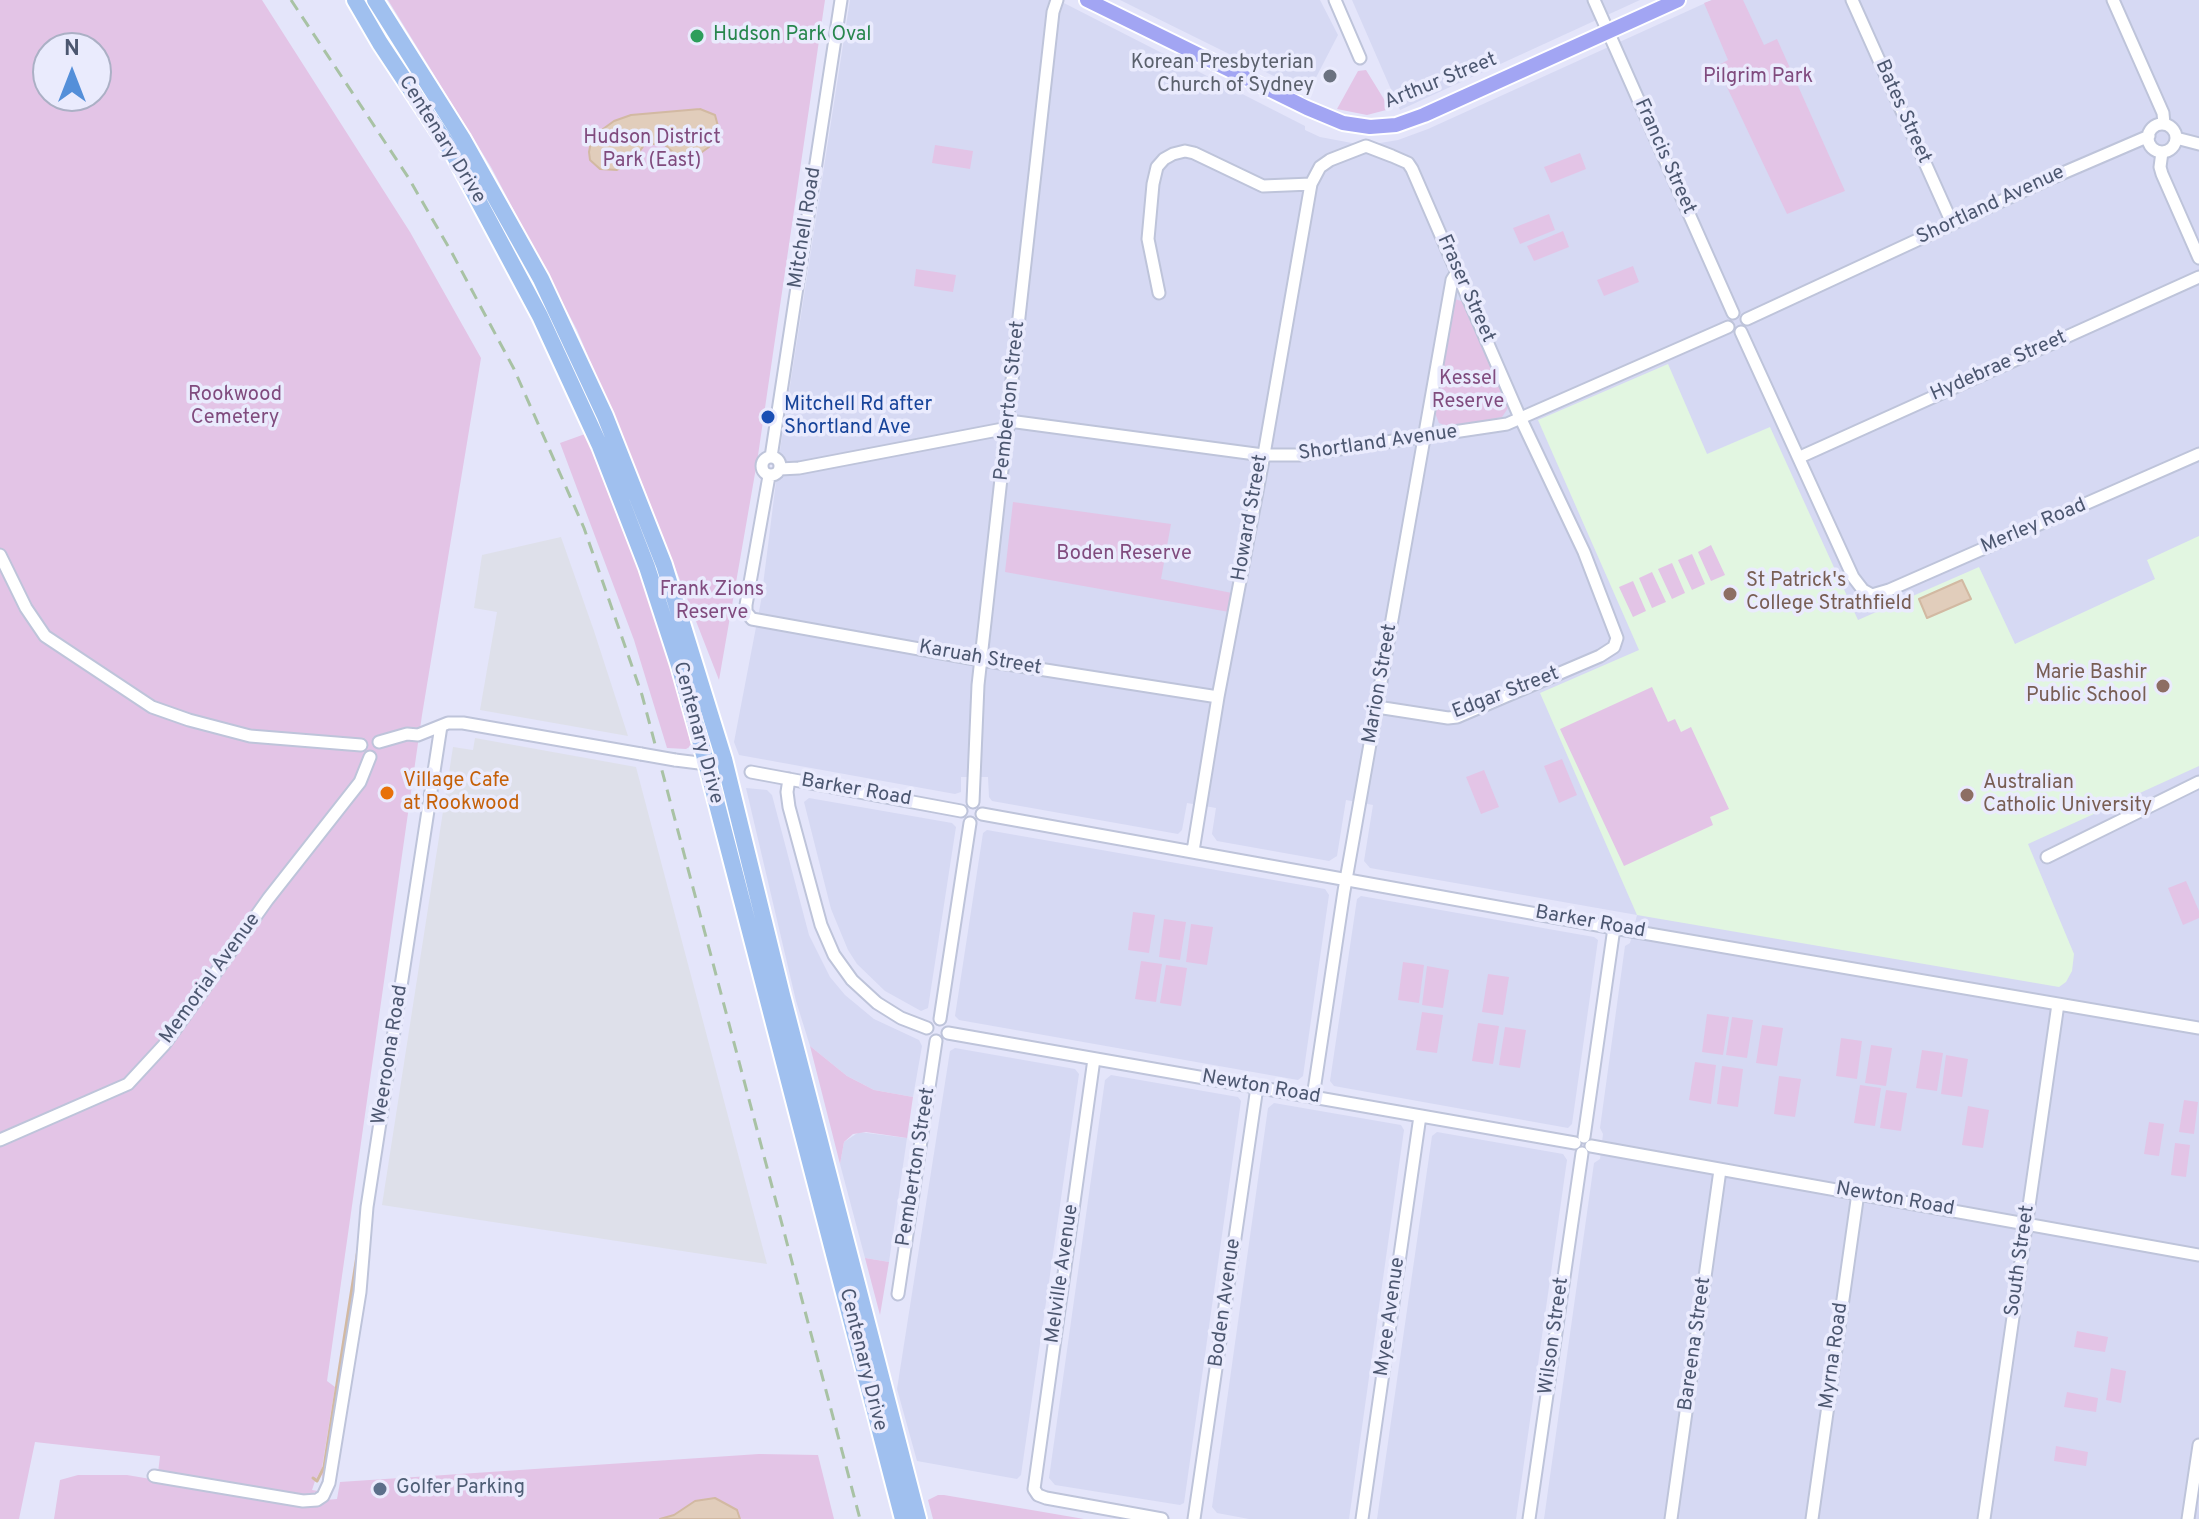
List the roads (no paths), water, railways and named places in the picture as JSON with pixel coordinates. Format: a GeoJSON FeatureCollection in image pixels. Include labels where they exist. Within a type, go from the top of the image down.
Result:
{"type":"FeatureCollection","features":[{"type":"Feature","properties":{"kind":"highway","name":"Centenary Drive"},"geometry":{"type":"LineString","coordinates":[[355,0],[454,155],[540,316],[576,391],[647,567],[706,763],[903,1519]]}},
{"type":"Feature","properties":{"kind":"highway","name":"Centenary Drive"},"geometry":{"type":"LineString","coordinates":[[375,0],[489,184],[541,279],[624,460],[664,565],[724,759],[918,1519]]}},
{"type":"Feature","properties":{"kind":"main road","name":"Arthur Street"},"geometry":{"type":"LineString","coordinates":[[1087,0],[1319,114],[1343,123],[1370,127],[1396,125],[1424,115],[1678,0]]}},
{"type":"Feature","properties":{"kind":"street","name":"Mitchell Road"},"geometry":{"type":"LineString","coordinates":[[771,457],[841,0]]}},
{"type":"Feature","properties":{"kind":"street","name":"Pemberton Street"},"geometry":{"type":"LineString","coordinates":[[973,802],[981,659],[1057,0]]}},
{"type":"Feature","properties":{"kind":"street"},"geometry":{"type":"LineString","coordinates":[[1335,0],[1360,58]]}},
{"type":"Feature","properties":{"kind":"street","name":"Francis Street"},"geometry":{"type":"LineString","coordinates":[[1594,0],[1733,313]]}},
{"type":"Feature","properties":{"kind":"street","name":"Bates Street"},"geometry":{"type":"LineString","coordinates":[[1852,0],[1952,223]]}},
{"type":"Feature","properties":{"kind":"street"},"geometry":{"type":"LineString","coordinates":[[2113,0],[2163,113],[2164,124]]}},
{"type":"Feature","properties":{"kind":"street"},"geometry":{"type":"LineString","coordinates":[[2164,124],[2170,126],[2176,138],[2173,148],[2162,152],[2154,151],[2149,144],[2149,136],[2155,127],[2164,124]]}},
{"type":"Feature","properties":{"kind":"street","name":"Shortland Avenue"},"geometry":{"type":"LineString","coordinates":[[1747,319],[1952,223],[2149,136]]}},
{"type":"Feature","properties":{"kind":"street"},"geometry":{"type":"LineString","coordinates":[[2176,138],[2199,144]]}},
{"type":"Feature","properties":{"kind":"street","name":"Fraser Street"},"geometry":{"type":"LineString","coordinates":[[1311,184],[1320,167],[1330,160],[1366,146],[1408,163],[1584,552],[1617,632]]}},
{"type":"Feature","properties":{"kind":"street"},"geometry":{"type":"LineString","coordinates":[[1159,293],[1148,239],[1153,184],[1157,167],[1164,159],[1185,151],[1263,186],[1311,184]]}},
{"type":"Feature","properties":{"kind":"street"},"geometry":{"type":"LineString","coordinates":[[2162,152],[2162,174],[2199,258]]}},
{"type":"Feature","properties":{"kind":"street","name":"Howard Street"},"geometry":{"type":"LineString","coordinates":[[1193,851],[1311,184]]}},
{"type":"Feature","properties":{"kind":"street","name":"Marion Street"},"geometry":{"type":"LineString","coordinates":[[1313,1097],[1346,879],[1452,280],[1457,272]]}},
{"type":"Feature","properties":{"kind":"street","name":"Hydebrae Street"},"geometry":{"type":"LineString","coordinates":[[1800,457],[2199,277]]}},
{"type":"Feature","properties":{"kind":"street"},"geometry":{"type":"LineString","coordinates":[[1733,313],[1743,314],[1747,319],[1746,329],[1735,333],[1728,327],[1727,320],[1733,313]]}},
{"type":"Feature","properties":{"kind":"street","name":"Shortland Avenue"},"geometry":{"type":"LineString","coordinates":[[780,469],[799,468],[1008,425],[1263,455],[1299,455],[1424,438],[1522,420],[1728,327]]}},
{"type":"Feature","properties":{"kind":"street"},"geometry":{"type":"LineString","coordinates":[[1741,332],[1800,457]]}},
{"type":"Feature","properties":{"kind":"street","name":"Merley Road"},"geometry":{"type":"LineString","coordinates":[[1800,457],[1853,577],[1867,593],[1876,594],[2199,454]]}},
{"type":"Feature","properties":{"kind":"street"},"geometry":{"type":"LineString","coordinates":[[771,457],[779,461],[780,469],[769,476],[762,470],[762,464],[771,457]]}},
{"type":"Feature","properties":{"kind":"street","name":"Karuah Street"},"geometry":{"type":"LineString","coordinates":[[769,476],[746,612],[752,619],[1218,697]]}},
{"type":"Feature","properties":{"kind":"street"},"geometry":{"type":"LineString","coordinates":[[0,555],[26,608],[45,636],[152,707],[189,720],[250,736],[361,745],[369,738],[380,746],[409,741],[416,735],[441,726],[463,723],[675,760],[706,763],[724,759]]}},
{"type":"Feature","properties":{"kind":"street","name":"Edgar Street"},"geometry":{"type":"LineString","coordinates":[[1377,707],[1457,717],[1600,656],[1614,647],[1617,632]]}},
{"type":"Feature","properties":{"kind":"street","name":"Weeroona Road"},"geometry":{"type":"LineString","coordinates":[[154,1476],[303,1501],[317,1500],[323,1496],[329,1483],[360,1292],[367,1207],[441,726]]}},
{"type":"Feature","properties":{"kind":"street"},"geometry":{"type":"LineString","coordinates":[[361,745],[363,753],[370,757],[377,755],[380,746]]}},
{"type":"Feature","properties":{"kind":"street","name":"Memorial Avenue"},"geometry":{"type":"LineString","coordinates":[[0,1140],[128,1084],[164,1045],[268,899],[360,782],[370,757]]}},
{"type":"Feature","properties":{"kind":"street","name":"Barker Road"},"geometry":{"type":"LineString","coordinates":[[751,772],[961,811]]}},
{"type":"Feature","properties":{"kind":"street"},"geometry":{"type":"LineString","coordinates":[[789,779],[789,807],[821,925],[834,955],[852,980],[877,1003],[901,1018],[927,1028]]}},
{"type":"Feature","properties":{"kind":"street"},"geometry":{"type":"LineString","coordinates":[[2047,857],[2199,782]]}},
{"type":"Feature","properties":{"kind":"street"},"geometry":{"type":"LineString","coordinates":[[973,802],[979,805],[982,814],[979,820],[970,823],[964,820],[961,811],[967,803],[973,802]]}},
{"type":"Feature","properties":{"kind":"street","name":"Barker Road"},"geometry":{"type":"LineString","coordinates":[[982,814],[1614,928],[2199,1028]]}},
{"type":"Feature","properties":{"kind":"street"},"geometry":{"type":"LineString","coordinates":[[940,1019],[970,823]]}},
{"type":"Feature","properties":{"kind":"street","name":"Wilson Street"},"geometry":{"type":"LineString","coordinates":[[1529,1519],[1614,928]]}},
{"type":"Feature","properties":{"kind":"street","name":"South Street"},"geometry":{"type":"LineString","coordinates":[[1984,1519],[2058,1004]]}},
{"type":"Feature","properties":{"kind":"street"},"geometry":{"type":"LineString","coordinates":[[927,1028],[932,1021],[940,1019]]}},
{"type":"Feature","properties":{"kind":"street"},"geometry":{"type":"LineString","coordinates":[[927,1028],[930,1038],[936,1041],[945,1038],[947,1026],[940,1019]]}},
{"type":"Feature","properties":{"kind":"street","name":"Newton Road"},"geometry":{"type":"LineString","coordinates":[[948,1033],[2199,1255]]}},
{"type":"Feature","properties":{"kind":"street","name":"Pemberton Street"},"geometry":{"type":"LineString","coordinates":[[898,1294],[936,1041]]}},
{"type":"Feature","properties":{"kind":"street","name":"Melville Avenue"},"geometry":{"type":"LineString","coordinates":[[1094,1059],[1034,1489],[1046,1498],[1162,1519]]}},
{"type":"Feature","properties":{"kind":"street","name":"Boden Avenue"},"geometry":{"type":"LineString","coordinates":[[1194,1519],[1257,1087]]}},
{"type":"Feature","properties":{"kind":"street","name":"Myee Avenue"},"geometry":{"type":"LineString","coordinates":[[1362,1519],[1420,1116]]}},
{"type":"Feature","properties":{"kind":"street","name":"Bareena Street"},"geometry":{"type":"LineString","coordinates":[[1671,1519],[1720,1170]]}},
{"type":"Feature","properties":{"kind":"street","name":"Myrna Road"},"geometry":{"type":"LineString","coordinates":[[1812,1519],[1858,1193]]}},
{"type":"Feature","properties":{"kind":"street"},"geometry":{"type":"LineString","coordinates":[[2188,1519],[2199,1445]]}},
{"type":"Feature","properties":{"kind":"waterway"},"geometry":{"type":"LineString","coordinates":[[313,1478],[317,1481],[324,1467],[359,1243]]}},
{"type":"Feature","properties":{"kind":"railway"},"geometry":{"type":"LineString","coordinates":[[291,0],[408,177],[452,253],[514,369],[584,528],[642,695],[860,1519]]}},
{"type":"Feature","properties":{"kind":"place","name":"Hudson Park Oval"},"geometry":{"type":"Point","coordinates":[697,36]}},
{"type":"Feature","properties":{"kind":"place","name":"Korean Presbyterian Church of Sydney"},"geometry":{"type":"Point","coordinates":[1330,76]}},
{"type":"Feature","properties":{"kind":"place","name":"Mitchell Rd after Shortland Ave"},"geometry":{"type":"Point","coordinates":[768,417]}},
{"type":"Feature","properties":{"kind":"place","name":"St Patrick's College Strathfield"},"geometry":{"type":"Point","coordinates":[1730,594]}},
{"type":"Feature","properties":{"kind":"place","name":"Marie Bashir Public School"},"geometry":{"type":"Point","coordinates":[2163,686]}},
{"type":"Feature","properties":{"kind":"place","name":"Village Cafe at Rookwood"},"geometry":{"type":"Point","coordinates":[387,793]}},
{"type":"Feature","properties":{"kind":"place","name":"Australian Catholic University"},"geometry":{"type":"Point","coordinates":[1967,795]}},
{"type":"Feature","properties":{"kind":"place","name":"Golfer Parking"},"geometry":{"type":"Point","coordinates":[380,1489]}},
{"type":"Feature","properties":{"kind":"park label","name":"Pilgrim Park"},"geometry":{"type":"Point","coordinates":[1758,78]}},
{"type":"Feature","properties":{"kind":"park label","name":"Hudson District Park (East)"},"geometry":{"type":"Point","coordinates":[652,150]}},
{"type":"Feature","properties":{"kind":"park label","name":"Kessel Reserve"},"geometry":{"type":"Point","coordinates":[1468,392]}},
{"type":"Feature","properties":{"kind":"park label","name":"Rookwood Cemetery"},"geometry":{"type":"Point","coordinates":[235,408]}},
{"type":"Feature","properties":{"kind":"park label","name":"Boden Reserve"},"geometry":{"type":"Point","coordinates":[1124,555]}},
{"type":"Feature","properties":{"kind":"park label","name":"Frank Zions Reserve"},"geometry":{"type":"Point","coordinates":[712,602]}}]}
